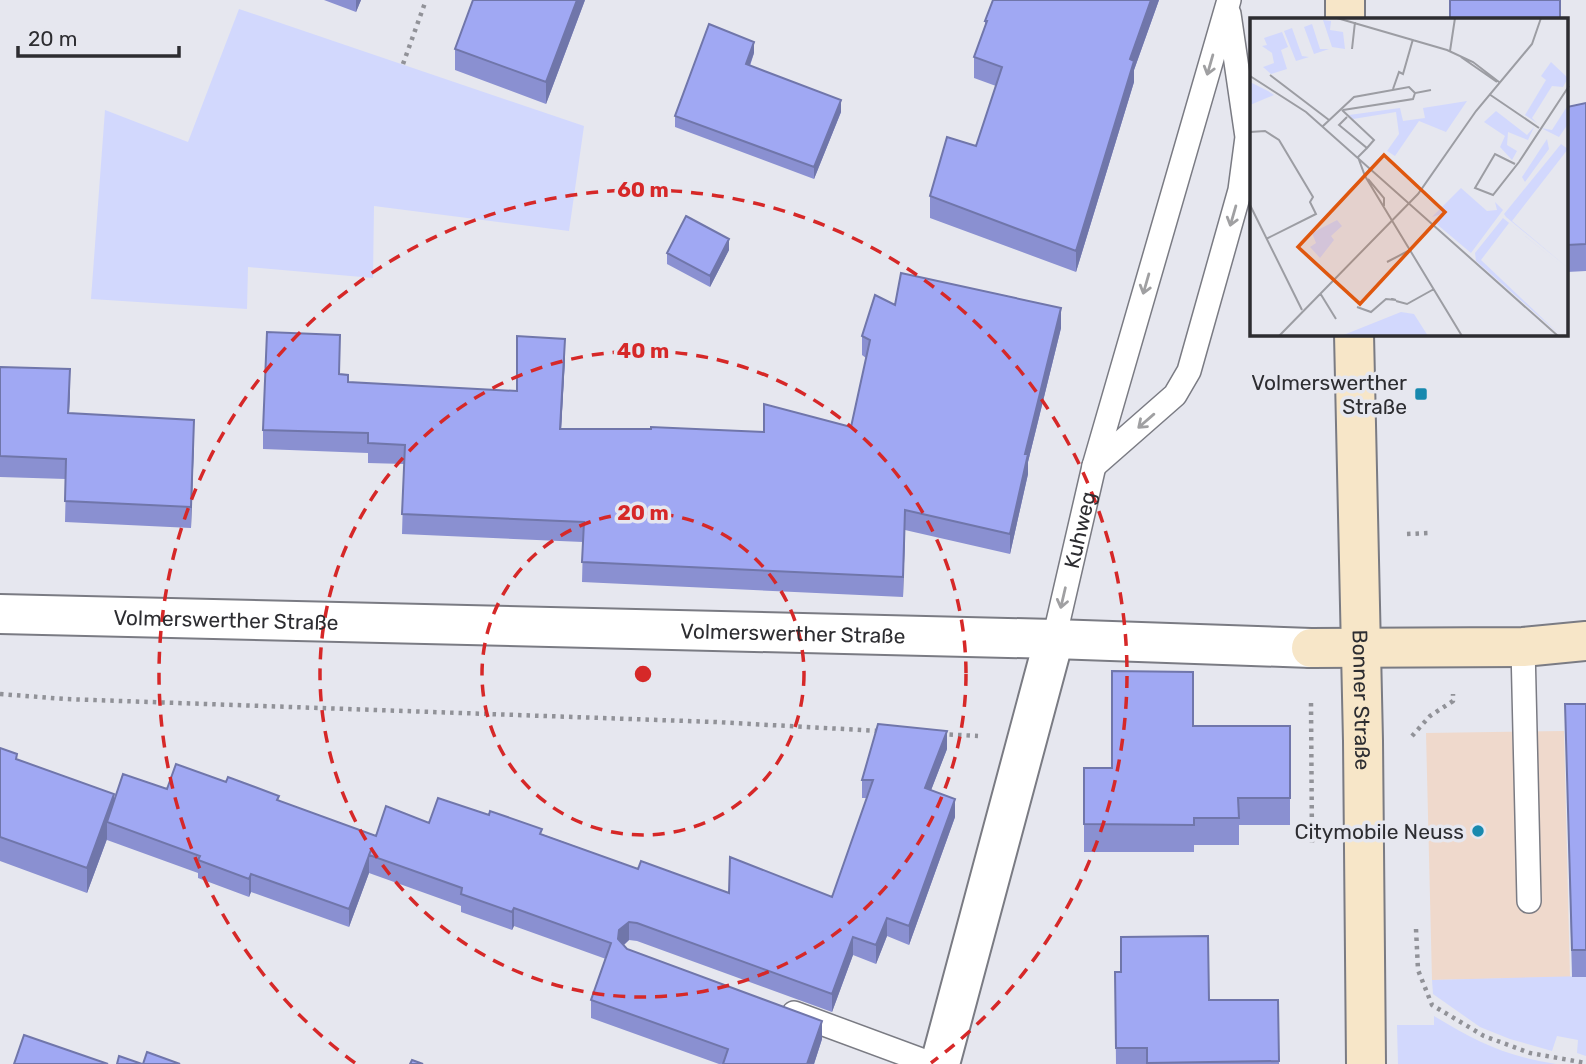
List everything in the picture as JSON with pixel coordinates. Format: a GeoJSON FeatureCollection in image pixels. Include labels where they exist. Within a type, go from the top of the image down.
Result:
{"type":"FeatureCollection","features":[{"type":"Feature","properties":{"kind":"main road"},"geometry":{"type":"LineString","coordinates":[[1345,0],[1345,18]]}},
{"type":"Feature","properties":{"kind":"main road","name":"Bonner Straße"},"geometry":{"type":"LineString","coordinates":[[1354,336],[1366,1064]]}},
{"type":"Feature","properties":{"kind":"main road","name":"Volmerswerther Straße"},"geometry":{"type":"LineString","coordinates":[[1311,648],[1522,647],[1586,641]]}},
{"type":"Feature","properties":{"kind":"street","name":"Volmerswerther Straße"},"geometry":{"type":"LineString","coordinates":[[0,614],[1054,639],[1311,648]]}},
{"type":"Feature","properties":{"kind":"street","name":"Kuhweg"},"geometry":{"type":"LineString","coordinates":[[940,1064],[1054,639]]}},
{"type":"Feature","properties":{"kind":"lane","name":"Kuhweg"},"geometry":{"type":"LineString","coordinates":[[1054,639],[1094,466],[1229,2]]}},
{"type":"Feature","properties":{"kind":"lane"},"geometry":{"type":"LineString","coordinates":[[1094,466],[1175,395],[1189,371],[1240,190],[1247,137],[1229,2]]}},
{"type":"Feature","properties":{"kind":"lane"},"geometry":{"type":"LineString","coordinates":[[1522,647],[1529,901]]}},
{"type":"Feature","properties":{"kind":"lane"},"geometry":{"type":"LineString","coordinates":[[775,1007],[932,1064]]}},
{"type":"Feature","properties":{"kind":"path"},"geometry":{"type":"LineString","coordinates":[[403,64],[426,0]]}},
{"type":"Feature","properties":{"kind":"path"},"geometry":{"type":"LineString","coordinates":[[1408,741],[1430,716],[1453,701],[1455,648]]}},
{"type":"Feature","properties":{"kind":"path"},"geometry":{"type":"LineString","coordinates":[[0,694],[65,699],[715,722],[891,731]]}},
{"type":"Feature","properties":{"kind":"path"},"geometry":{"type":"LineString","coordinates":[[932,733],[1027,738]]}},
{"type":"Feature","properties":{"kind":"path"},"geometry":{"type":"LineString","coordinates":[[1416,916],[1418,970],[1432,1005],[1484,1035],[1530,1053],[1586,1063]]}},
{"type":"Feature","properties":{"kind":"shaded area"},"geometry":{"type":"Polygon","coordinates":[[[239,9],[584,126],[569,231],[374,206],[373,278],[248,267],[247,309],[91,299],[105,110],[188,142],[239,9]]]}},
{"type":"Feature","properties":{"kind":"shaded area"},"geometry":{"type":"Polygon","coordinates":[[[1564,731],[1570,977],[1432,980],[1426,733],[1564,731]]]}},
{"type":"Feature","properties":{"kind":"shaded area"},"geometry":{"type":"Polygon","coordinates":[[[1586,976],[1586,1056],[1577,1053],[1578,1040],[1557,1036],[1552,1051],[1480,1027],[1433,994],[1432,980],[1586,976]]]}},
{"type":"Feature","properties":{"kind":"shaded area"},"geometry":{"type":"Polygon","coordinates":[[[1434,1016],[1492,1047],[1521,1057],[1556,1064],[1398,1064],[1397,1025],[1434,1025],[1434,1016]]]}},
{"type":"Feature","properties":{"kind":"building"},"geometry":{"type":"Polygon","coordinates":[[[473,0],[577,0],[546,82],[455,49],[473,0]]]}},
{"type":"Feature","properties":{"kind":"building"},"geometry":{"type":"Polygon","coordinates":[[[993,0],[1151,0],[1130,59],[1134,61],[1076,251],[930,196],[947,137],[976,146],[1002,67],[974,57],[993,0]]]}},
{"type":"Feature","properties":{"kind":"building"},"geometry":{"type":"Polygon","coordinates":[[[1450,0],[1560,0],[1560,18],[1450,18],[1450,0]]]}},
{"type":"Feature","properties":{"kind":"building"},"geometry":{"type":"Polygon","coordinates":[[[709,24],[754,42],[746,64],[841,100],[814,167],[675,116],[709,24]]]}},
{"type":"Feature","properties":{"kind":"building"},"geometry":{"type":"Polygon","coordinates":[[[1586,103],[1586,244],[1568,245],[1568,107],[1586,103]]]}},
{"type":"Feature","properties":{"kind":"building"},"geometry":{"type":"Polygon","coordinates":[[[686,216],[729,239],[710,276],[667,253],[686,216]]]}},
{"type":"Feature","properties":{"kind":"building"},"geometry":{"type":"Polygon","coordinates":[[[901,273],[1061,308],[1025,454],[1028,454],[1010,534],[905,510],[903,577],[582,562],[584,522],[402,514],[405,445],[368,443],[368,433],[263,430],[267,332],[340,335],[339,374],[348,375],[348,382],[517,391],[517,336],[565,339],[560,429],[651,427],[764,432],[764,404],[851,427],[870,340],[862,336],[875,295],[895,305],[901,273]]]}},
{"type":"Feature","properties":{"kind":"building"},"geometry":{"type":"Polygon","coordinates":[[[0,367],[70,369],[68,413],[194,420],[191,507],[65,501],[66,459],[0,456],[0,367]]]}},
{"type":"Feature","properties":{"kind":"building"},"geometry":{"type":"Polygon","coordinates":[[[1112,671],[1193,672],[1193,726],[1290,726],[1290,798],[1238,798],[1239,818],[1194,818],[1194,825],[1084,824],[1084,768],[1112,768],[1112,671]]]}},
{"type":"Feature","properties":{"kind":"building"},"geometry":{"type":"Polygon","coordinates":[[[1565,704],[1586,704],[1586,950],[1572,950],[1565,704]]]}},
{"type":"Feature","properties":{"kind":"building"},"geometry":{"type":"Polygon","coordinates":[[[878,724],[947,731],[925,788],[955,799],[909,926],[887,918],[876,945],[853,937],[832,994],[637,923],[629,922],[619,930],[618,939],[627,949],[822,1021],[807,1064],[723,1064],[728,1049],[591,1000],[611,943],[514,908],[512,912],[461,894],[462,888],[369,855],[349,909],[251,874],[249,879],[198,860],[200,856],[107,822],[123,774],[167,789],[176,764],[226,782],[228,777],[279,796],[277,800],[376,836],[386,806],[429,823],[438,798],[489,815],[490,811],[542,829],[540,834],[638,869],[641,861],[729,893],[730,857],[832,897],[873,780],[862,780],[878,724]]]}},
{"type":"Feature","properties":{"kind":"building"},"geometry":{"type":"Polygon","coordinates":[[[0,748],[17,754],[16,759],[114,794],[87,868],[0,837],[0,748]]]}},
{"type":"Feature","properties":{"kind":"building"},"geometry":{"type":"Polygon","coordinates":[[[1208,936],[1209,1000],[1278,1000],[1279,1061],[1147,1063],[1147,1048],[1116,1048],[1115,972],[1121,972],[1121,937],[1208,936]]]}},
{"type":"Feature","properties":{"kind":"building"},"geometry":{"type":"Polygon","coordinates":[[[24,1035],[108,1064],[14,1064],[24,1035]]]}},
{"type":"Feature","properties":{"kind":"building"},"geometry":{"type":"Polygon","coordinates":[[[147,1052],[180,1064],[143,1064],[147,1052]]]}},
{"type":"Feature","properties":{"kind":"building"},"geometry":{"type":"Polygon","coordinates":[[[119,1056],[142,1064],[117,1064],[119,1056]]]}},
{"type":"Feature","properties":{"kind":"place","name":"Volmerswerther Straße"},"geometry":{"type":"Point","coordinates":[1421,394]}},
{"type":"Feature","properties":{"kind":"place","name":"Citymobile Neuss"},"geometry":{"type":"Point","coordinates":[1478,831]}}]}
